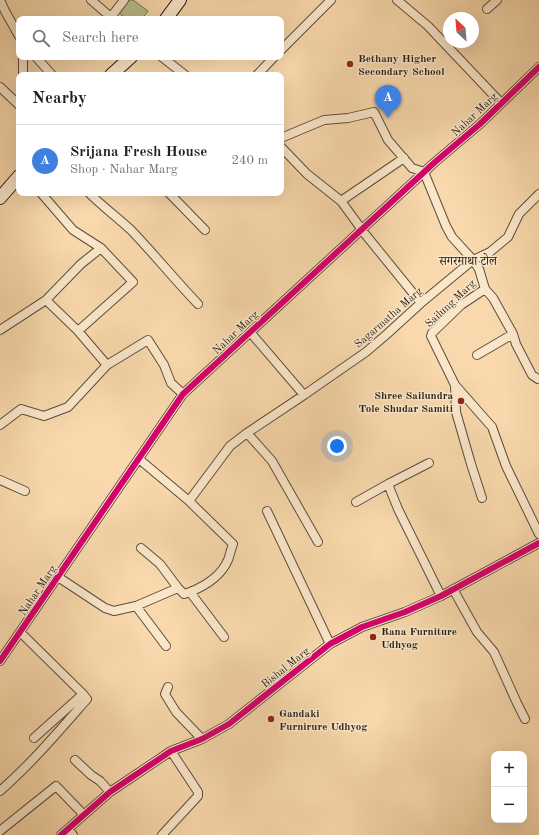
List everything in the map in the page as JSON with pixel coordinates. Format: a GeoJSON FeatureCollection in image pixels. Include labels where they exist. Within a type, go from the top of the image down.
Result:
{"type":"FeatureCollection","features":[{"type":"Feature","properties":{"kind":"main road"},"geometry":{"type":"LineString","coordinates":[[168,16],[180,0]]}},
{"type":"Feature","properties":{"kind":"main road"},"geometry":{"type":"LineString","coordinates":[[114,72],[128,60]]}},
{"type":"Feature","properties":{"kind":"main road"},"geometry":{"type":"LineString","coordinates":[[0,198],[16,179]]}},
{"type":"Feature","properties":{"kind":"street"},"geometry":{"type":"LineString","coordinates":[[0,0],[16,31]]}},
{"type":"Feature","properties":{"kind":"street"},"geometry":{"type":"LineString","coordinates":[[91,0],[110,16]]}},
{"type":"Feature","properties":{"kind":"street"},"geometry":{"type":"LineString","coordinates":[[113,16],[124,0]]}},
{"type":"Feature","properties":{"kind":"street"},"geometry":{"type":"LineString","coordinates":[[284,47],[331,0]]}},
{"type":"Feature","properties":{"kind":"street"},"geometry":{"type":"LineString","coordinates":[[397,0],[428,26],[501,103]]}},
{"type":"Feature","properties":{"kind":"street"},"geometry":{"type":"LineString","coordinates":[[487,9],[497,0]]}},
{"type":"Feature","properties":{"kind":"street"},"geometry":{"type":"LineString","coordinates":[[23,60],[23,72]]}},
{"type":"Feature","properties":{"kind":"street"},"geometry":{"type":"LineString","coordinates":[[39,60],[49,72]]}},
{"type":"Feature","properties":{"kind":"street"},"geometry":{"type":"LineString","coordinates":[[166,60],[181,72]]}},
{"type":"Feature","properties":{"kind":"street"},"geometry":{"type":"LineString","coordinates":[[260,72],[271,60]]}},
{"type":"Feature","properties":{"kind":"street","name":"Nahar Marg"},"geometry":{"type":"LineString","coordinates":[[0,661],[183,394],[250,332],[363,232],[480,124],[539,67]]}},
{"type":"Feature","properties":{"kind":"street"},"geometry":{"type":"LineString","coordinates":[[0,87],[16,102]]}},
{"type":"Feature","properties":{"kind":"street"},"geometry":{"type":"LineString","coordinates":[[284,137],[324,120],[348,118],[374,112],[388,140],[412,168],[425,175]]}},
{"type":"Feature","properties":{"kind":"street"},"geometry":{"type":"LineString","coordinates":[[284,150],[307,174],[340,201],[363,232],[421,302]]}},
{"type":"Feature","properties":{"kind":"street"},"geometry":{"type":"LineString","coordinates":[[340,201],[404,158]]}},
{"type":"Feature","properties":{"kind":"street","name":"Sailung Marg"},"geometry":{"type":"LineString","coordinates":[[425,175],[448,231],[479,269],[485,289],[461,305],[431,334],[454,386],[492,427],[506,466],[539,534]]}},
{"type":"Feature","properties":{"kind":"street","name":"Sagarmatha Marg"},"geometry":{"type":"LineString","coordinates":[[188,501],[230,446],[366,352],[421,302],[473,260],[490,252],[508,237],[519,214],[539,194]]}},
{"type":"Feature","properties":{"kind":"street"},"geometry":{"type":"LineString","coordinates":[[44,196],[73,230],[101,248],[133,282],[78,331]]}},
{"type":"Feature","properties":{"kind":"street"},"geometry":{"type":"LineString","coordinates":[[92,196],[158,258],[177,282],[198,304]]}},
{"type":"Feature","properties":{"kind":"street"},"geometry":{"type":"LineString","coordinates":[[172,196],[204,230]]}},
{"type":"Feature","properties":{"kind":"street"},"geometry":{"type":"LineString","coordinates":[[0,330],[46,300],[81,264],[101,248]]}},
{"type":"Feature","properties":{"kind":"street"},"geometry":{"type":"LineString","coordinates":[[485,289],[514,334],[516,344],[532,375],[538,379]]}},
{"type":"Feature","properties":{"kind":"street"},"geometry":{"type":"LineString","coordinates":[[46,300],[78,331],[107,365]]}},
{"type":"Feature","properties":{"kind":"street"},"geometry":{"type":"LineString","coordinates":[[250,332],[304,395]]}},
{"type":"Feature","properties":{"kind":"street"},"geometry":{"type":"LineString","coordinates":[[477,356],[514,334]]}},
{"type":"Feature","properties":{"kind":"street"},"geometry":{"type":"LineString","coordinates":[[0,425],[21,409],[44,416],[68,407],[107,365],[148,340],[164,364],[171,383],[183,394]]}},
{"type":"Feature","properties":{"kind":"street"},"geometry":{"type":"LineString","coordinates":[[454,386],[456,412],[470,464],[482,498]]}},
{"type":"Feature","properties":{"kind":"street"},"geometry":{"type":"LineString","coordinates":[[247,433],[272,461],[318,542]]}},
{"type":"Feature","properties":{"kind":"street"},"geometry":{"type":"LineString","coordinates":[[138,459],[188,501],[233,544],[228,560],[215,577],[204,586],[184,594],[160,564],[141,548]]}},
{"type":"Feature","properties":{"kind":"street"},"geometry":{"type":"LineString","coordinates":[[356,502],[429,463]]}},
{"type":"Feature","properties":{"kind":"street"},"geometry":{"type":"LineString","coordinates":[[0,480],[25,491]]}},
{"type":"Feature","properties":{"kind":"street"},"geometry":{"type":"LineString","coordinates":[[388,484],[398,509],[441,596]]}},
{"type":"Feature","properties":{"kind":"street"},"geometry":{"type":"LineString","coordinates":[[267,511],[330,644]]}},
{"type":"Feature","properties":{"kind":"street","name":"Bishal Marg"},"geometry":{"type":"LineString","coordinates":[[61,835],[71,832],[84,815],[110,792],[171,751],[202,739],[230,724],[330,644],[362,627],[405,612],[441,596],[539,542]]}},
{"type":"Feature","properties":{"kind":"street"},"geometry":{"type":"LineString","coordinates":[[58,577],[105,608],[114,611],[136,606],[178,588]]}},
{"type":"Feature","properties":{"kind":"street"},"geometry":{"type":"LineString","coordinates":[[453,589],[477,632],[494,652],[525,719]]}},
{"type":"Feature","properties":{"kind":"street"},"geometry":{"type":"LineString","coordinates":[[190,592],[224,637]]}},
{"type":"Feature","properties":{"kind":"street"},"geometry":{"type":"LineString","coordinates":[[136,606],[166,646]]}},
{"type":"Feature","properties":{"kind":"street"},"geometry":{"type":"LineString","coordinates":[[0,791],[19,775],[87,699],[20,632]]}},
{"type":"Feature","properties":{"kind":"street"},"geometry":{"type":"LineString","coordinates":[[168,687],[165,694],[176,712],[202,739]]}},
{"type":"Feature","properties":{"kind":"street"},"geometry":{"type":"LineString","coordinates":[[34,738],[83,694]]}},
{"type":"Feature","properties":{"kind":"street"},"geometry":{"type":"LineString","coordinates":[[162,835],[198,796],[198,792],[171,751]]}},
{"type":"Feature","properties":{"kind":"street"},"geometry":{"type":"LineString","coordinates":[[75,760],[100,781],[110,792]]}},
{"type":"Feature","properties":{"kind":"street"},"geometry":{"type":"LineString","coordinates":[[0,831],[56,786],[84,815]]}},
{"type":"Feature","properties":{"kind":"green space"},"geometry":{"type":"Polygon","coordinates":[[[129,0],[133,0],[148,11],[144,16],[123,16],[119,13],[129,0]]]}},
{"type":"Feature","properties":{"kind":"cycle path"},"geometry":{"type":"LineString","coordinates":[[0,661],[183,394],[435,162],[480,124],[539,67]]}},
{"type":"Feature","properties":{"kind":"cycle path"},"geometry":{"type":"LineString","coordinates":[[61,835],[110,792],[171,751],[202,739],[229,724],[330,644],[362,627],[405,612],[441,596],[539,543]]}},
{"type":"Feature","properties":{"kind":"place","name":"Bethany Higher Secondary School"},"geometry":{"type":"Point","coordinates":[350,64]}},
{"type":"Feature","properties":{"kind":"place","name":"Srijana Fresh House"},"geometry":{"type":"Point","coordinates":[388,118]}},
{"type":"Feature","properties":{"kind":"place","name":"Shree Sailundra Tole Shudar Samiti"},"geometry":{"type":"Point","coordinates":[461,401]}},
{"type":"Feature","properties":{"kind":"place","name":"Rana Furniture Udhyog"},"geometry":{"type":"Point","coordinates":[373,637]}},
{"type":"Feature","properties":{"kind":"place","name":"Gandaki Furnirure Udhyog"},"geometry":{"type":"Point","coordinates":[271,719]}},
{"type":"Feature","properties":{"kind":"district","name":"सगरमाथा टोल"},"geometry":{"type":"Point","coordinates":[468,261]}}]}
